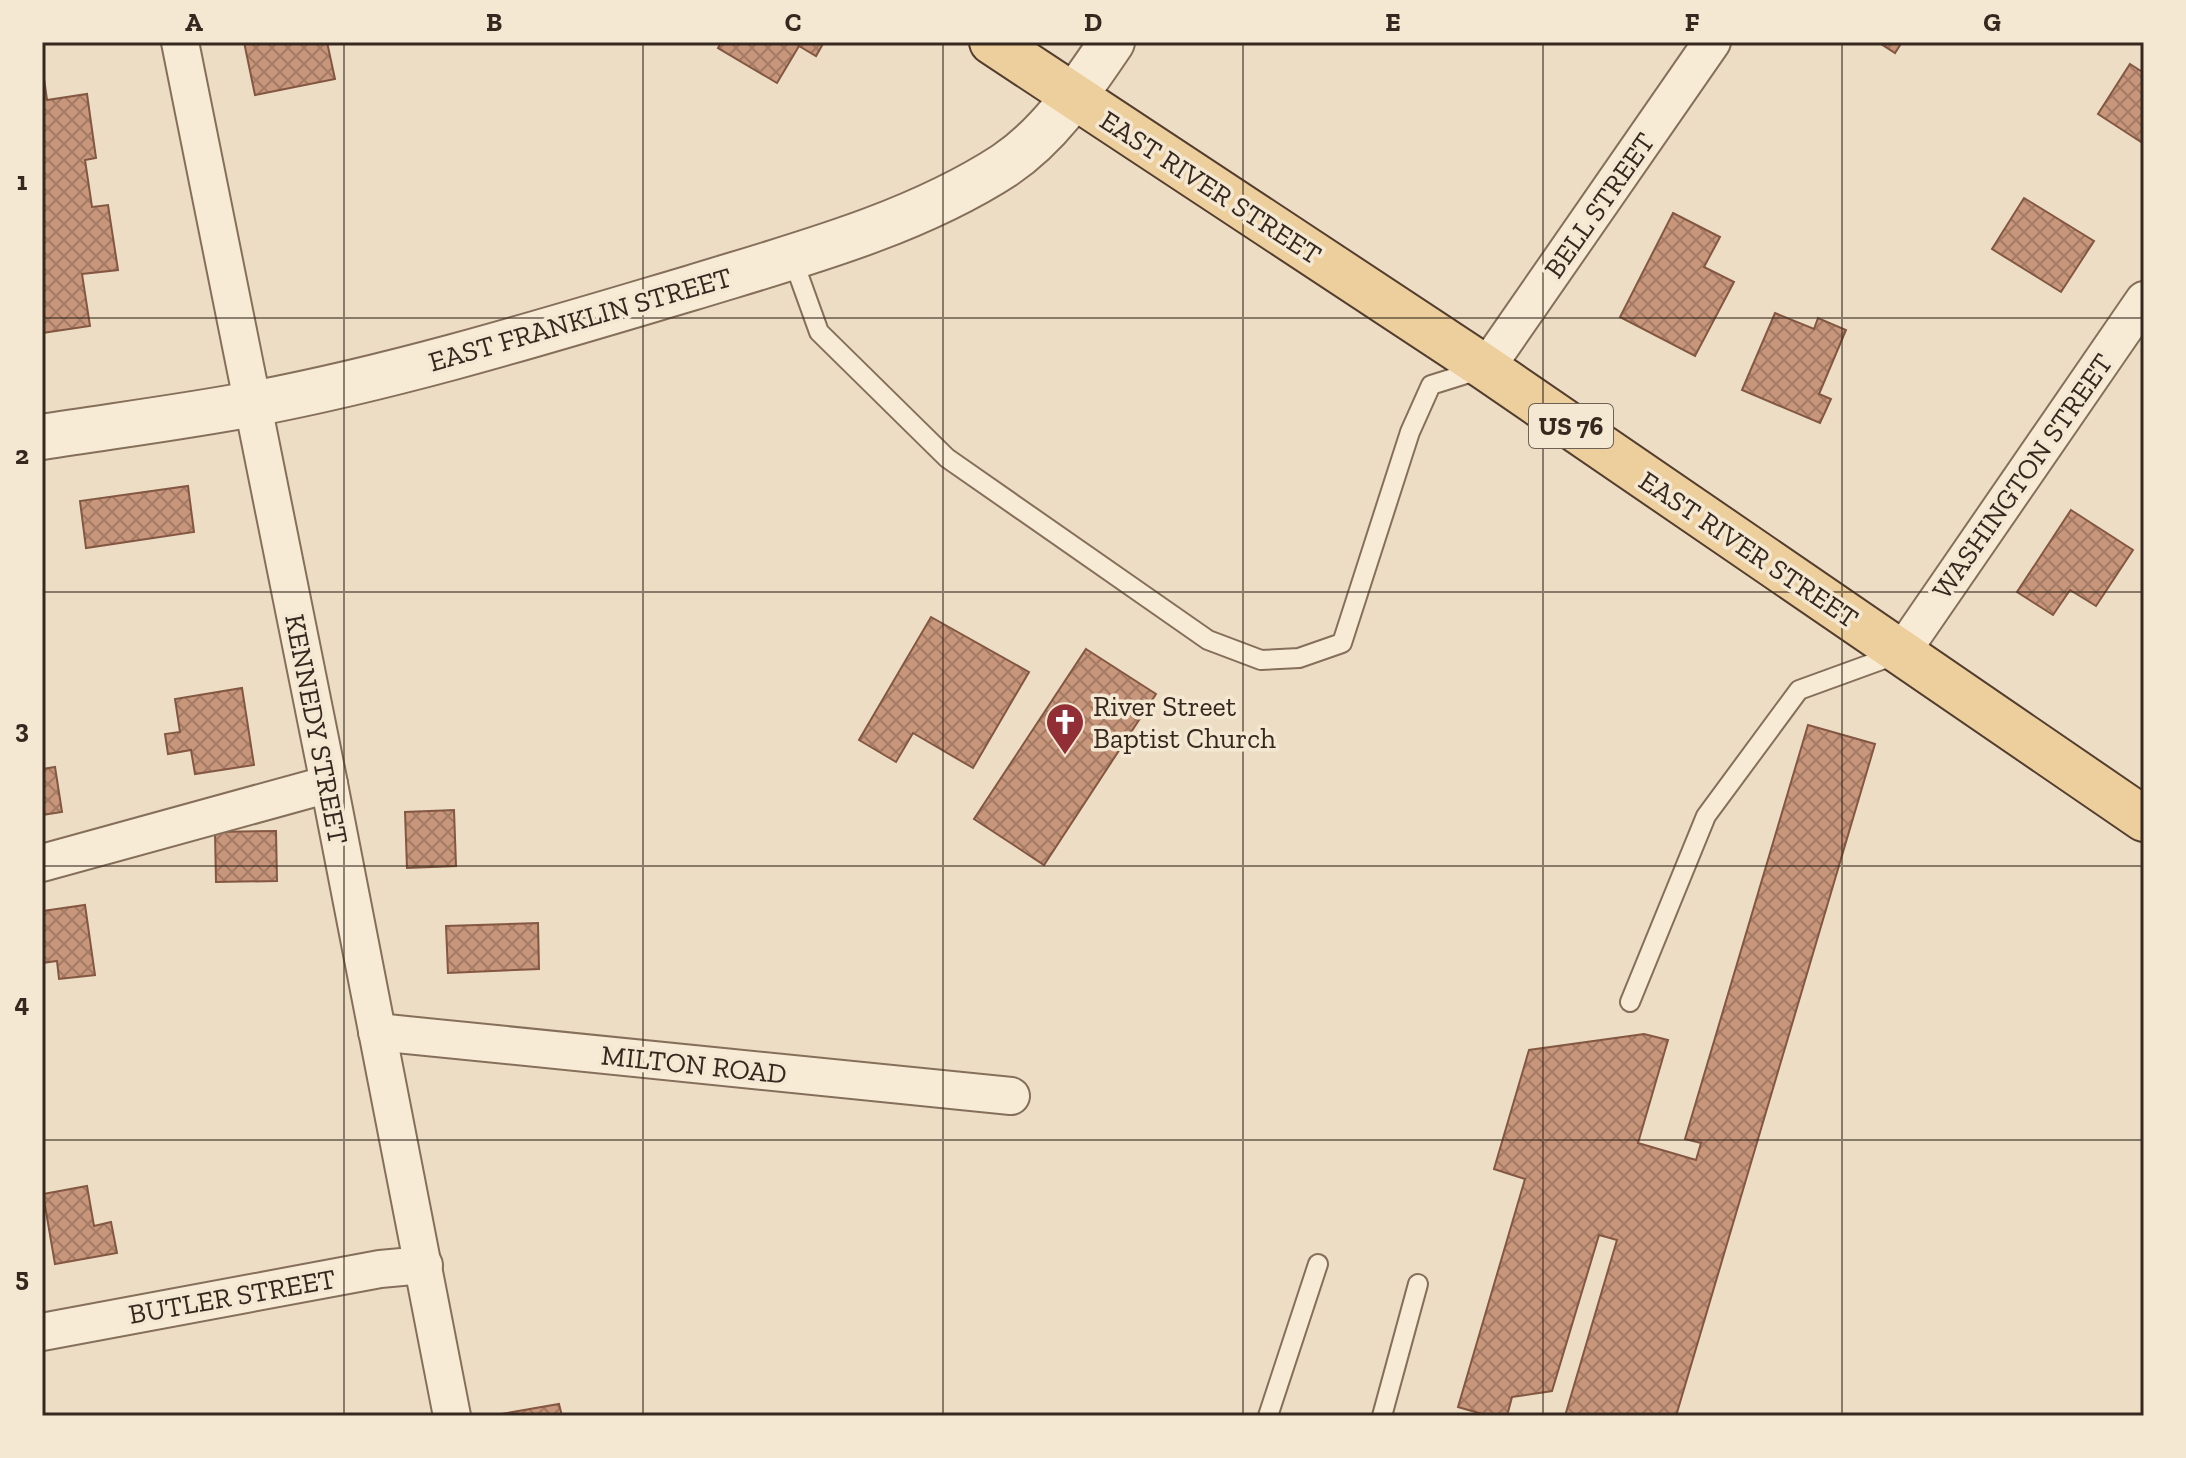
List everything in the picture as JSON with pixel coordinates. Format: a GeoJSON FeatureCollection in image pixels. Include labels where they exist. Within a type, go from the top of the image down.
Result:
{"type":"FeatureCollection","features":[{"type":"Feature","properties":{"kind":"main road","name":"EAST RIVER STREET"},"geometry":{"type":"LineString","coordinates":[[992,42],[1486,368],[2144,819]]}},
{"type":"Feature","properties":{"kind":"street","name":"KENNEDY STREET"},"geometry":{"type":"LineString","coordinates":[[180,42],[452,1416]]}},
{"type":"Feature","properties":{"kind":"street","name":"EAST FRANKLIN STREET"},"geometry":{"type":"LineString","coordinates":[[42,437],[252,404],[439,360],[792,257],[888,223],[1009,163],[1039,138],[1075,97],[1112,42]]}},
{"type":"Feature","properties":{"kind":"street","name":"BELL STREET"},"geometry":{"type":"LineString","coordinates":[[1486,368],[1712,42]]}},
{"type":"Feature","properties":{"kind":"street","name":"WASHINGTON STREET"},"geometry":{"type":"LineString","coordinates":[[1901,653],[2144,300]]}},
{"type":"Feature","properties":{"kind":"street"},"geometry":{"type":"LineString","coordinates":[[42,863],[329,784]]}},
{"type":"Feature","properties":{"kind":"street","name":"MILTON ROAD"},"geometry":{"type":"LineString","coordinates":[[377,1032],[1011,1096]]}},
{"type":"Feature","properties":{"kind":"street","name":"BUTLER STREET"},"geometry":{"type":"LineString","coordinates":[[42,1332],[380,1269],[424,1265]]}},
{"type":"Feature","properties":{"kind":"lane"},"geometry":{"type":"LineString","coordinates":[[792,257],[819,332],[947,458],[1208,640],[1261,660],[1299,658],[1342,643],[1410,432],[1431,385],[1486,368]]}},
{"type":"Feature","properties":{"kind":"lane"},"geometry":{"type":"LineString","coordinates":[[1630,1002],[1706,816],[1799,690],[1901,653]]}},
{"type":"Feature","properties":{"kind":"lane"},"geometry":{"type":"LineString","coordinates":[[1268,1416],[1318,1264]]}},
{"type":"Feature","properties":{"kind":"lane"},"geometry":{"type":"LineString","coordinates":[[1382,1416],[1418,1284]]}},
{"type":"Feature","properties":{"kind":"building"},"geometry":{"type":"Polygon","coordinates":[[[244,42],[327,42],[335,79],[255,95],[244,42]]]}},
{"type":"Feature","properties":{"kind":"building"},"geometry":{"type":"Polygon","coordinates":[[[721,42],[824,42],[816,56],[799,46],[777,83],[718,48],[721,42]]]}},
{"type":"Feature","properties":{"kind":"building"},"geometry":{"type":"Polygon","coordinates":[[[1878,42],[1902,42],[1895,53],[1878,42]]]}},
{"type":"Feature","properties":{"kind":"building"},"geometry":{"type":"Polygon","coordinates":[[[42,64],[47,100],[87,94],[96,158],[85,160],[92,207],[108,205],[118,270],[82,274],[90,326],[42,333],[42,64]]]}},
{"type":"Feature","properties":{"kind":"building"},"geometry":{"type":"Polygon","coordinates":[[[2130,64],[2144,73],[2144,144],[2098,114],[2130,64]]]}},
{"type":"Feature","properties":{"kind":"building"},"geometry":{"type":"Polygon","coordinates":[[[2024,198],[2094,241],[2061,292],[1992,249],[2024,198]]]}},
{"type":"Feature","properties":{"kind":"building"},"geometry":{"type":"Polygon","coordinates":[[[1673,213],[1720,237],[1704,267],[1734,282],[1695,356],[1620,317],[1673,213]]]}},
{"type":"Feature","properties":{"kind":"building"},"geometry":{"type":"Polygon","coordinates":[[[1775,313],[1814,329],[1818,318],[1846,330],[1819,394],[1831,399],[1820,423],[1742,390],[1775,313]]]}},
{"type":"Feature","properties":{"kind":"building"},"geometry":{"type":"Polygon","coordinates":[[[188,486],[194,532],[86,548],[80,501],[188,486]]]}},
{"type":"Feature","properties":{"kind":"building"},"geometry":{"type":"Polygon","coordinates":[[[2071,510],[2133,550],[2096,606],[2070,590],[2053,615],[2017,592],[2071,510]]]}},
{"type":"Feature","properties":{"kind":"building"},"geometry":{"type":"Polygon","coordinates":[[[931,617],[1029,672],[973,768],[913,733],[896,762],[859,740],[931,617]]]}},
{"type":"Feature","properties":{"kind":"building","name":"River Street Baptist Church"},"geometry":{"type":"Polygon","coordinates":[[[1086,649],[1156,694],[1044,865],[974,819],[1086,649]]]}},
{"type":"Feature","properties":{"kind":"building"},"geometry":{"type":"Polygon","coordinates":[[[242,688],[254,765],[195,774],[191,750],[168,754],[165,734],[180,732],[175,699],[242,688]]]}},
{"type":"Feature","properties":{"kind":"building"},"geometry":{"type":"Polygon","coordinates":[[[1808,725],[1875,744],[1676,1416],[1565,1416],[1617,1240],[1599,1235],[1552,1391],[1512,1397],[1507,1416],[1489,1416],[1458,1407],[1525,1179],[1494,1169],[1529,1050],[1644,1034],[1668,1040],[1638,1143],[1696,1160],[1701,1143],[1685,1139],[1808,725]]]}},
{"type":"Feature","properties":{"kind":"building"},"geometry":{"type":"Polygon","coordinates":[[[55,767],[62,812],[42,815],[42,769],[55,767]]]}},
{"type":"Feature","properties":{"kind":"building"},"geometry":{"type":"Polygon","coordinates":[[[454,810],[456,866],[407,868],[405,812],[454,810]]]}},
{"type":"Feature","properties":{"kind":"building"},"geometry":{"type":"Polygon","coordinates":[[[276,831],[277,881],[216,882],[215,832],[276,831]]]}},
{"type":"Feature","properties":{"kind":"building"},"geometry":{"type":"Polygon","coordinates":[[[85,905],[95,975],[59,979],[57,961],[42,963],[42,911],[85,905]]]}},
{"type":"Feature","properties":{"kind":"building"},"geometry":{"type":"Polygon","coordinates":[[[538,923],[539,969],[448,973],[446,926],[538,923]]]}},
{"type":"Feature","properties":{"kind":"building"},"geometry":{"type":"Polygon","coordinates":[[[87,1186],[94,1226],[111,1222],[117,1253],[55,1264],[43,1194],[87,1186]]]}},
{"type":"Feature","properties":{"kind":"building"},"geometry":{"type":"Polygon","coordinates":[[[559,1404],[562,1416],[489,1416],[559,1404]]]}},
{"type":"Feature","properties":{"kind":"place","name":"River Street Baptist Church"},"geometry":{"type":"Point","coordinates":[1065,756]}}]}
